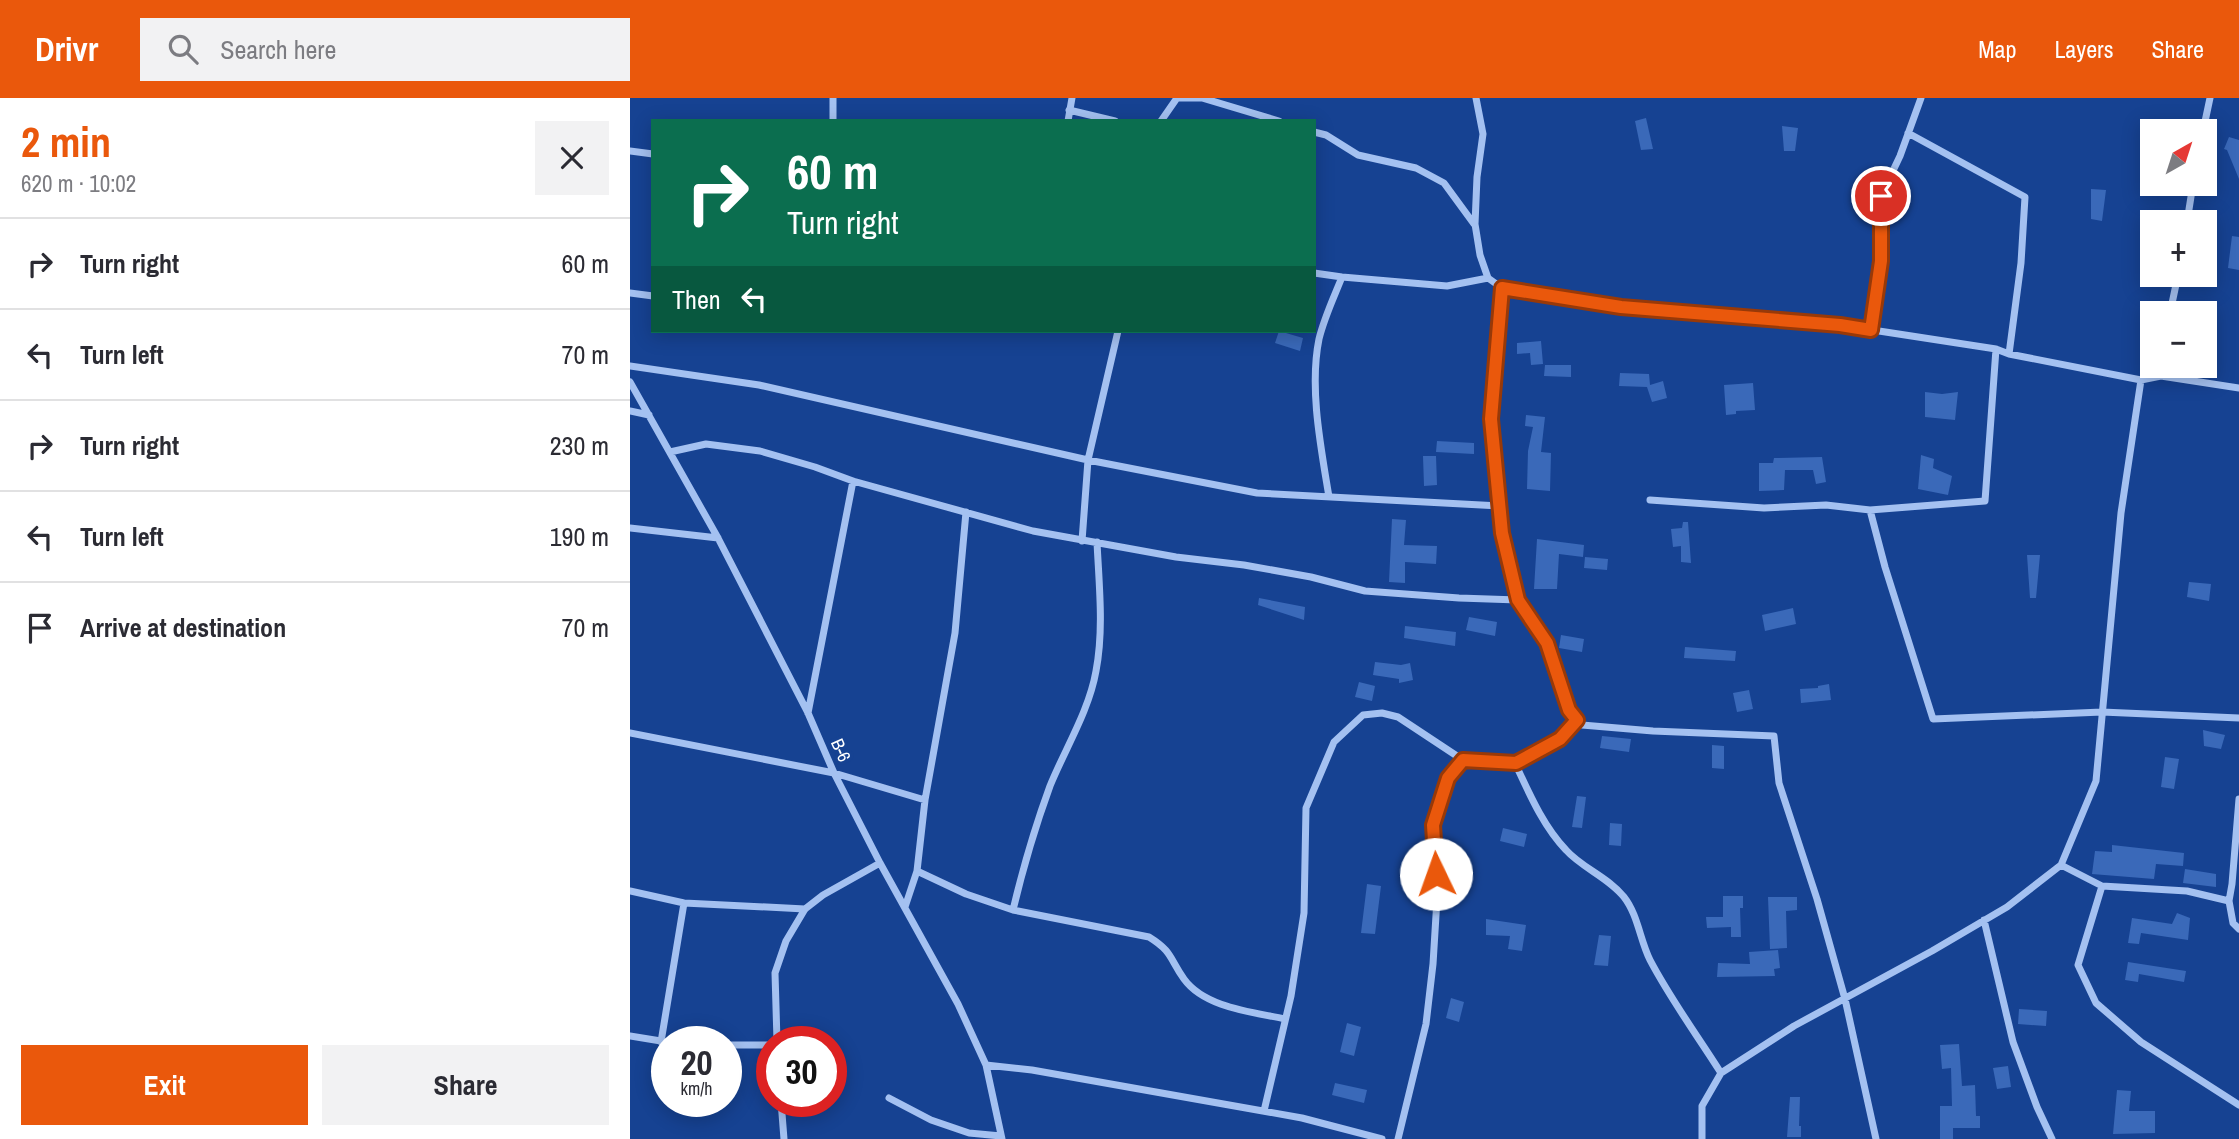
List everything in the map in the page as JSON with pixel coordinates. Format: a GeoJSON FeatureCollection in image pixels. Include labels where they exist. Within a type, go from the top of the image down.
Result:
{"type":"FeatureCollection","features":[{"type":"Feature","properties":{"kind":"street"},"geometry":{"type":"LineString","coordinates":[[833,98],[834,119]]}},
{"type":"Feature","properties":{"kind":"street"},"geometry":{"type":"LineString","coordinates":[[1068,119],[1072,98]]}},
{"type":"Feature","properties":{"kind":"street"},"geometry":{"type":"LineString","coordinates":[[1162,119],[1177,98],[1202,98],[1272,119]]}},
{"type":"Feature","properties":{"kind":"street"},"geometry":{"type":"LineString","coordinates":[[1476,98],[1483,134],[1477,177],[1475,224],[1480,255],[1488,278],[1502,288],[1621,307],[1840,325],[1996,349],[2009,354],[2141,380],[2151,378]]}},
{"type":"Feature","properties":{"kind":"street"},"geometry":{"type":"LineString","coordinates":[[1871,330],[1881,261],[1881,196],[1921,98]]}},
{"type":"Feature","properties":{"kind":"street"},"geometry":{"type":"LineString","coordinates":[[2206,119],[2210,98]]}},
{"type":"Feature","properties":{"kind":"street"},"geometry":{"type":"LineString","coordinates":[[1069,110],[1107,119]]}},
{"type":"Feature","properties":{"kind":"street"},"geometry":{"type":"LineString","coordinates":[[1316,132],[1326,135],[1358,155],[1416,169],[1444,183],[1475,224]]}},
{"type":"Feature","properties":{"kind":"street"},"geometry":{"type":"LineString","coordinates":[[1908,133],[2025,197],[2021,263],[2009,354]]}},
{"type":"Feature","properties":{"kind":"street"},"geometry":{"type":"LineString","coordinates":[[630,151],[651,154]]}},
{"type":"Feature","properties":{"kind":"street"},"geometry":{"type":"LineString","coordinates":[[1316,273],[1447,286],[1488,278]]}},
{"type":"Feature","properties":{"kind":"street"},"geometry":{"type":"LineString","coordinates":[[1329,497],[1320,445],[1315,364],[1320,337],[1342,277]]}},
{"type":"Feature","properties":{"kind":"street"},"geometry":{"type":"LineString","coordinates":[[1502,288],[1491,419],[1502,533],[1518,600],[1547,643],[1569,710],[1582,725],[1774,736],[1779,782],[1817,899],[1845,999],[1877,1139]]}},
{"type":"Feature","properties":{"kind":"street"},"geometry":{"type":"LineString","coordinates":[[630,293],[651,296]]}},
{"type":"Feature","properties":{"kind":"street"},"geometry":{"type":"LineString","coordinates":[[1082,541],[1088,460],[1118,333]]}},
{"type":"Feature","properties":{"kind":"street"},"geometry":{"type":"LineString","coordinates":[[1650,500],[1764,508],[1826,505],[1870,510],[1985,501],[1996,349]]}},
{"type":"Feature","properties":{"kind":"street"},"geometry":{"type":"LineString","coordinates":[[630,366],[759,385],[1088,460],[1257,493],[1500,506]]}},
{"type":"Feature","properties":{"kind":"street"},"geometry":{"type":"LineString","coordinates":[[2174,378],[2239,388]]}},
{"type":"Feature","properties":{"kind":"street"},"geometry":{"type":"LineString","coordinates":[[1702,1139],[1702,1106],[1721,1073],[1794,1026],[2007,907],[2061,865],[2096,781],[2121,513],[2141,380]]}},
{"type":"Feature","properties":{"kind":"street","name":"B-6"},"geometry":{"type":"LineString","coordinates":[[630,382],[718,538],[808,713],[834,773],[880,863],[958,1004],[986,1065],[1002,1137]]}},
{"type":"Feature","properties":{"kind":"street"},"geometry":{"type":"LineString","coordinates":[[630,411],[649,415]]}},
{"type":"Feature","properties":{"kind":"street"},"geometry":{"type":"LineString","coordinates":[[670,452],[706,444],[760,451],[853,481],[1033,531],[1175,557],[1271,569],[1365,591],[1518,600]]}},
{"type":"Feature","properties":{"kind":"street"},"geometry":{"type":"LineString","coordinates":[[808,713],[853,481]]}},
{"type":"Feature","properties":{"kind":"street"},"geometry":{"type":"LineString","coordinates":[[1870,510],[1933,719],[2102,712],[2239,718]]}},
{"type":"Feature","properties":{"kind":"street"},"geometry":{"type":"LineString","coordinates":[[905,907],[917,871],[925,800],[955,633],[966,512]]}},
{"type":"Feature","properties":{"kind":"street"},"geometry":{"type":"LineString","coordinates":[[630,527],[718,538]]}},
{"type":"Feature","properties":{"kind":"street"},"geometry":{"type":"LineString","coordinates":[[1013,910],[1028,849],[1051,784],[1075,733],[1096,674],[1101,636],[1097,542]]}},
{"type":"Feature","properties":{"kind":"street"},"geometry":{"type":"LineString","coordinates":[[1264,1111],[1285,1019],[1304,913],[1306,808],[1334,742],[1363,715],[1382,713],[1398,718],[1463,760],[1516,763],[1560,739],[1577,720]]}},
{"type":"Feature","properties":{"kind":"street"},"geometry":{"type":"LineString","coordinates":[[630,733],[834,773],[925,800]]}},
{"type":"Feature","properties":{"kind":"street"},"geometry":{"type":"LineString","coordinates":[[1398,1139],[1426,1024],[1433,964],[1437,899],[1433,825],[1448,778],[1463,760]]}},
{"type":"Feature","properties":{"kind":"street"},"geometry":{"type":"LineString","coordinates":[[1516,763],[1535,806],[1566,851],[1625,898],[1649,957],[1672,1001],[1721,1073]]}},
{"type":"Feature","properties":{"kind":"street"},"geometry":{"type":"LineString","coordinates":[[2239,799],[2236,872],[2229,901],[2233,923],[2239,929]]}},
{"type":"Feature","properties":{"kind":"street"},"geometry":{"type":"LineString","coordinates":[[777,1026],[775,973],[786,941],[805,909],[823,895],[880,863]]}},
{"type":"Feature","properties":{"kind":"street"},"geometry":{"type":"LineString","coordinates":[[2061,865],[2102,886],[2187,891],[2229,901]]}},
{"type":"Feature","properties":{"kind":"street"},"geometry":{"type":"LineString","coordinates":[[917,871],[966,894],[1013,910],[1149,937],[1165,947],[1185,981],[1203,996],[1228,1006],[1285,1019]]}},
{"type":"Feature","properties":{"kind":"street"},"geometry":{"type":"LineString","coordinates":[[2102,886],[2078,965],[2096,1003],[2141,1042],[2239,1105]]}},
{"type":"Feature","properties":{"kind":"street"},"geometry":{"type":"LineString","coordinates":[[630,891],[684,903],[805,909]]}},
{"type":"Feature","properties":{"kind":"street"},"geometry":{"type":"LineString","coordinates":[[666,1026],[684,903]]}},
{"type":"Feature","properties":{"kind":"street"},"geometry":{"type":"LineString","coordinates":[[1984,920],[2013,1042],[2052,1139]]}},
{"type":"Feature","properties":{"kind":"street"},"geometry":{"type":"LineString","coordinates":[[630,1036],[651,1040]]}},
{"type":"Feature","properties":{"kind":"street"},"geometry":{"type":"LineString","coordinates":[[986,1065],[1032,1070],[1302,1118],[1382,1139]]}},
{"type":"Feature","properties":{"kind":"street"},"geometry":{"type":"LineString","coordinates":[[889,1098],[931,1120],[969,1133],[1002,1137]]}},
{"type":"Feature","properties":{"kind":"street"},"geometry":{"type":"LineString","coordinates":[[782,1117],[784,1139]]}},
{"type":"Feature","properties":{"kind":"building"},"geometry":{"type":"Polygon","coordinates":[[[1646,118],[1653,149],[1641,150],[1635,121],[1646,118]]]}},
{"type":"Feature","properties":{"kind":"building"},"geometry":{"type":"Polygon","coordinates":[[[1782,126],[1798,128],[1795,151],[1784,151],[1782,126]]]}},
{"type":"Feature","properties":{"kind":"building"},"geometry":{"type":"Polygon","coordinates":[[[2229,137],[2239,140],[2239,179],[2227,150],[2224,149],[2229,137]]]}},
{"type":"Feature","properties":{"kind":"building"},"geometry":{"type":"Polygon","coordinates":[[[2091,189],[2106,190],[2102,221],[2091,219],[2091,189]]]}},
{"type":"Feature","properties":{"kind":"building"},"geometry":{"type":"Polygon","coordinates":[[[2232,236],[2239,237],[2239,270],[2228,268],[2232,236]]]}},
{"type":"Feature","properties":{"kind":"building"},"geometry":{"type":"Polygon","coordinates":[[[1278,333],[1303,338],[1300,351],[1275,343],[1278,333]]]}},
{"type":"Feature","properties":{"kind":"building"},"geometry":{"type":"Polygon","coordinates":[[[1541,341],[1543,364],[1531,365],[1530,353],[1517,354],[1517,343],[1541,341]]]}},
{"type":"Feature","properties":{"kind":"building"},"geometry":{"type":"Polygon","coordinates":[[[1545,365],[1571,365],[1571,377],[1544,376],[1545,365]]]}},
{"type":"Feature","properties":{"kind":"building"},"geometry":{"type":"Polygon","coordinates":[[[1620,373],[1649,374],[1650,385],[1663,381],[1667,398],[1652,402],[1647,387],[1619,386],[1620,373]]]}},
{"type":"Feature","properties":{"kind":"building"},"geometry":{"type":"Polygon","coordinates":[[[1753,383],[1755,410],[1736,411],[1736,414],[1726,415],[1724,385],[1753,383]]]}},
{"type":"Feature","properties":{"kind":"building"},"geometry":{"type":"Polygon","coordinates":[[[1925,392],[1958,392],[1955,420],[1925,417],[1925,392]]]}},
{"type":"Feature","properties":{"kind":"building"},"geometry":{"type":"Polygon","coordinates":[[[1526,415],[1545,417],[1541,452],[1551,453],[1550,491],[1527,489],[1528,451],[1533,427],[1525,426],[1526,415]]]}},
{"type":"Feature","properties":{"kind":"building"},"geometry":{"type":"Polygon","coordinates":[[[1437,441],[1474,443],[1474,454],[1436,452],[1437,441]]]}},
{"type":"Feature","properties":{"kind":"building"},"geometry":{"type":"Polygon","coordinates":[[[1921,455],[1934,459],[1933,468],[1952,476],[1948,495],[1918,489],[1921,455]]]}},
{"type":"Feature","properties":{"kind":"building"},"geometry":{"type":"Polygon","coordinates":[[[1423,456],[1436,456],[1437,485],[1424,486],[1423,456]]]}},
{"type":"Feature","properties":{"kind":"building"},"geometry":{"type":"Polygon","coordinates":[[[1822,457],[1826,482],[1816,484],[1813,470],[1785,470],[1784,490],[1759,491],[1759,463],[1773,463],[1774,458],[1822,457]]]}},
{"type":"Feature","properties":{"kind":"building"},"geometry":{"type":"Polygon","coordinates":[[[1392,519],[1406,520],[1404,545],[1437,546],[1436,564],[1405,562],[1405,583],[1389,582],[1392,519]]]}},
{"type":"Feature","properties":{"kind":"building"},"geometry":{"type":"Polygon","coordinates":[[[1683,522],[1688,522],[1691,563],[1681,562],[1681,546],[1673,547],[1671,529],[1682,528],[1683,522]]]}},
{"type":"Feature","properties":{"kind":"building"},"geometry":{"type":"Polygon","coordinates":[[[1537,539],[1584,545],[1583,557],[1559,554],[1557,589],[1534,589],[1537,539]]]}},
{"type":"Feature","properties":{"kind":"building"},"geometry":{"type":"Polygon","coordinates":[[[2027,555],[2040,555],[2036,598],[2030,598],[2027,555]]]}},
{"type":"Feature","properties":{"kind":"building"},"geometry":{"type":"Polygon","coordinates":[[[1585,557],[1608,559],[1607,570],[1584,568],[1585,557]]]}},
{"type":"Feature","properties":{"kind":"building"},"geometry":{"type":"Polygon","coordinates":[[[2189,582],[2211,584],[2209,601],[2187,597],[2189,582]]]}},
{"type":"Feature","properties":{"kind":"building"},"geometry":{"type":"Polygon","coordinates":[[[1259,598],[1305,607],[1304,620],[1258,605],[1259,598]]]}},
{"type":"Feature","properties":{"kind":"building"},"geometry":{"type":"Polygon","coordinates":[[[1793,608],[1796,624],[1765,631],[1762,615],[1793,608]]]}},
{"type":"Feature","properties":{"kind":"building"},"geometry":{"type":"Polygon","coordinates":[[[1469,617],[1497,622],[1495,636],[1466,630],[1469,617]]]}},
{"type":"Feature","properties":{"kind":"building"},"geometry":{"type":"Polygon","coordinates":[[[1405,626],[1456,632],[1455,646],[1404,638],[1405,626]]]}},
{"type":"Feature","properties":{"kind":"building"},"geometry":{"type":"Polygon","coordinates":[[[1561,635],[1584,639],[1582,652],[1559,648],[1561,635]]]}},
{"type":"Feature","properties":{"kind":"building"},"geometry":{"type":"Polygon","coordinates":[[[1685,647],[1736,651],[1735,661],[1684,658],[1685,647]]]}},
{"type":"Feature","properties":{"kind":"building"},"geometry":{"type":"Polygon","coordinates":[[[1375,662],[1401,665],[1410,663],[1413,680],[1399,683],[1399,679],[1373,675],[1375,662]]]}},
{"type":"Feature","properties":{"kind":"building"},"geometry":{"type":"Polygon","coordinates":[[[1359,682],[1375,686],[1372,701],[1355,697],[1359,682]]]}},
{"type":"Feature","properties":{"kind":"building"},"geometry":{"type":"Polygon","coordinates":[[[1829,684],[1831,700],[1801,703],[1800,689],[1829,684]]]}},
{"type":"Feature","properties":{"kind":"building"},"geometry":{"type":"Polygon","coordinates":[[[1749,690],[1753,709],[1737,712],[1733,693],[1749,690]]]}},
{"type":"Feature","properties":{"kind":"building"},"geometry":{"type":"Polygon","coordinates":[[[2203,730],[2225,735],[2221,749],[2204,746],[2203,730]]]}},
{"type":"Feature","properties":{"kind":"building"},"geometry":{"type":"Polygon","coordinates":[[[1602,736],[1631,739],[1629,752],[1600,748],[1602,736]]]}},
{"type":"Feature","properties":{"kind":"building"},"geometry":{"type":"Polygon","coordinates":[[[1712,745],[1724,746],[1724,769],[1712,768],[1712,745]]]}},
{"type":"Feature","properties":{"kind":"building"},"geometry":{"type":"Polygon","coordinates":[[[2165,757],[2179,759],[2174,789],[2161,787],[2165,757]]]}},
{"type":"Feature","properties":{"kind":"building"},"geometry":{"type":"Polygon","coordinates":[[[1577,796],[1586,797],[1582,828],[1572,827],[1577,796]]]}},
{"type":"Feature","properties":{"kind":"building"},"geometry":{"type":"Polygon","coordinates":[[[1610,823],[1622,824],[1621,846],[1609,845],[1610,823]]]}},
{"type":"Feature","properties":{"kind":"building"},"geometry":{"type":"Polygon","coordinates":[[[1503,828],[1527,834],[1524,847],[1500,841],[1503,828]]]}},
{"type":"Feature","properties":{"kind":"building"},"geometry":{"type":"Polygon","coordinates":[[[2112,845],[2184,853],[2183,866],[2156,864],[2154,879],[2092,874],[2095,851],[2112,852],[2112,845]]]}},
{"type":"Feature","properties":{"kind":"building"},"geometry":{"type":"Polygon","coordinates":[[[2185,869],[2216,874],[2216,887],[2183,883],[2185,869]]]}},
{"type":"Feature","properties":{"kind":"building"},"geometry":{"type":"Polygon","coordinates":[[[1367,884],[1381,886],[1375,934],[1361,933],[1367,884]]]}},
{"type":"Feature","properties":{"kind":"building"},"geometry":{"type":"Polygon","coordinates":[[[1723,896],[1743,896],[1743,908],[1740,908],[1741,937],[1731,937],[1731,927],[1707,928],[1706,917],[1723,917],[1723,896]]]}},
{"type":"Feature","properties":{"kind":"building"},"geometry":{"type":"Polygon","coordinates":[[[1768,897],[1797,897],[1797,910],[1786,911],[1787,948],[1770,949],[1768,897]]]}},
{"type":"Feature","properties":{"kind":"building"},"geometry":{"type":"Polygon","coordinates":[[[2177,913],[2190,918],[2188,940],[2141,933],[2139,944],[2128,943],[2132,918],[2172,924],[2177,913]]]}},
{"type":"Feature","properties":{"kind":"building"},"geometry":{"type":"Polygon","coordinates":[[[1486,919],[1526,925],[1522,951],[1508,949],[1510,936],[1486,935],[1486,919]]]}},
{"type":"Feature","properties":{"kind":"building"},"geometry":{"type":"Polygon","coordinates":[[[1599,935],[1611,936],[1608,966],[1594,965],[1599,935]]]}},
{"type":"Feature","properties":{"kind":"building"},"geometry":{"type":"Polygon","coordinates":[[[1778,950],[1780,968],[1774,969],[1775,976],[1717,977],[1718,963],[1750,964],[1749,952],[1778,950]]]}},
{"type":"Feature","properties":{"kind":"building"},"geometry":{"type":"Polygon","coordinates":[[[2128,962],[2186,971],[2184,982],[2139,974],[2138,982],[2125,980],[2128,962]]]}},
{"type":"Feature","properties":{"kind":"building"},"geometry":{"type":"Polygon","coordinates":[[[1451,998],[1464,1002],[1459,1022],[1446,1018],[1451,998]]]}},
{"type":"Feature","properties":{"kind":"building"},"geometry":{"type":"Polygon","coordinates":[[[2019,1009],[2047,1011],[2046,1026],[2018,1024],[2019,1009]]]}},
{"type":"Feature","properties":{"kind":"building"},"geometry":{"type":"Polygon","coordinates":[[[1347,1023],[1361,1027],[1354,1056],[1340,1052],[1347,1023]]]}},
{"type":"Feature","properties":{"kind":"building"},"geometry":{"type":"Polygon","coordinates":[[[1959,1044],[1962,1086],[1975,1085],[1976,1116],[1980,1116],[1980,1128],[1953,1128],[1953,1139],[1940,1139],[1940,1106],[1952,1106],[1951,1068],[1942,1069],[1940,1045],[1959,1044]]]}},
{"type":"Feature","properties":{"kind":"building"},"geometry":{"type":"Polygon","coordinates":[[[2008,1066],[2011,1087],[1997,1089],[1993,1068],[2008,1066]]]}},
{"type":"Feature","properties":{"kind":"building"},"geometry":{"type":"Polygon","coordinates":[[[1335,1083],[1367,1090],[1364,1103],[1332,1095],[1335,1083]]]}},
{"type":"Feature","properties":{"kind":"building"},"geometry":{"type":"Polygon","coordinates":[[[2117,1090],[2131,1091],[2129,1111],[2155,1111],[2155,1133],[2113,1134],[2117,1090]]]}},
{"type":"Feature","properties":{"kind":"building"},"geometry":{"type":"Polygon","coordinates":[[[1790,1097],[1800,1097],[1801,1137],[1787,1137],[1790,1097]]]}},
{"type":"Feature","properties":{"kind":"route"},"geometry":{"type":"LineString","coordinates":[[1436,874],[1433,825],[1448,778],[1463,760],[1516,763],[1560,739],[1577,720],[1569,710],[1547,643],[1518,600],[1502,533],[1491,419],[1502,288],[1621,307],[1840,325],[1871,330],[1881,261],[1881,196]]}}]}
